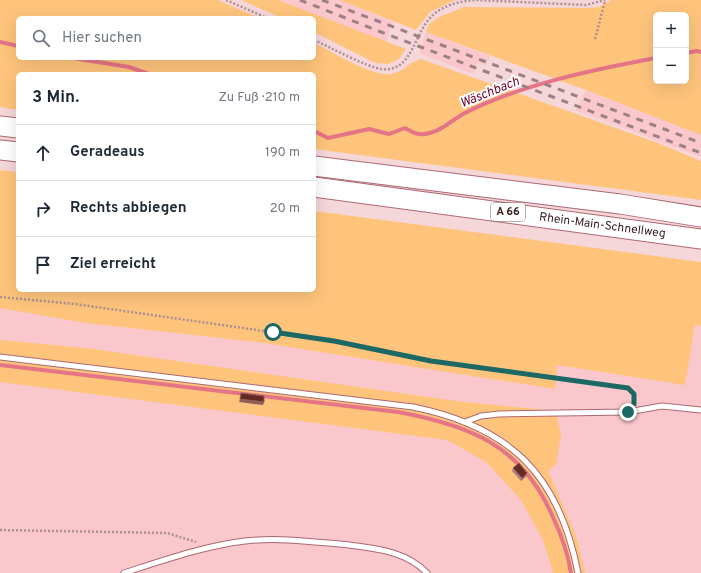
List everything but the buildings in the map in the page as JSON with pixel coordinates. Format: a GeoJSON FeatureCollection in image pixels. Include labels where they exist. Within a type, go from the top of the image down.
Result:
{"type":"FeatureCollection","features":[{"type":"Feature","properties":{"kind":"highway"},"geometry":{"type":"LineString","coordinates":[[0,126],[16,128]]}},
{"type":"Feature","properties":{"kind":"highway"},"geometry":{"type":"LineString","coordinates":[[0,150],[16,152]]}},
{"type":"Feature","properties":{"kind":"highway","name":"Rhein-Main-Schnellweg"},"geometry":{"type":"LineString","coordinates":[[316,166],[620,204],[701,216]]}},
{"type":"Feature","properties":{"kind":"highway","name":"Rhein-Main-Schnellweg"},"geometry":{"type":"LineString","coordinates":[[316,187],[701,239]]}},
{"type":"Feature","properties":{"kind":"lane"},"geometry":{"type":"LineString","coordinates":[[0,356],[413,407],[431,410],[465,422],[507,445],[531,466],[541,478],[565,521],[578,573]]}},
{"type":"Feature","properties":{"kind":"lane"},"geometry":{"type":"LineString","coordinates":[[465,422],[481,416],[499,414],[628,412],[662,406],[701,410]]}},
{"type":"Feature","properties":{"kind":"lane"},"geometry":{"type":"LineString","coordinates":[[124,573],[184,554],[213,547],[246,541],[276,540],[318,542],[379,549],[396,553],[418,563],[427,573]]}},
{"type":"Feature","properties":{"kind":"path"},"geometry":{"type":"LineString","coordinates":[[226,0],[262,16]]}},
{"type":"Feature","properties":{"kind":"path"},"geometry":{"type":"LineString","coordinates":[[316,41],[374,67],[388,69],[400,65],[404,61],[418,33],[432,15],[447,6],[476,0],[586,5],[605,0],[595,39]]}},
{"type":"Feature","properties":{"kind":"path"},"geometry":{"type":"LineString","coordinates":[[0,297],[75,304],[334,341],[431,361],[628,388],[634,394],[634,404],[628,412]]}},
{"type":"Feature","properties":{"kind":"path"},"geometry":{"type":"LineString","coordinates":[[0,530],[167,533],[213,547]]}},
{"type":"Feature","properties":{"kind":"shaded area"},"geometry":{"type":"Polygon","coordinates":[[[0,0],[218,0],[254,16],[16,16],[16,60],[316,60],[316,44],[363,68],[383,74],[396,73],[421,59],[658,143],[701,161],[701,200],[316,149],[316,72],[16,72],[16,110],[0,107],[0,0]]]}},
{"type":"Feature","properties":{"kind":"shaded area"},"geometry":{"type":"Polygon","coordinates":[[[241,0],[278,0],[406,49],[399,59],[388,64],[375,63],[316,33],[316,16],[277,16],[241,0]]]}},
{"type":"Feature","properties":{"kind":"shaded area"},"geometry":{"type":"Polygon","coordinates":[[[278,0],[339,0],[393,22],[386,42],[278,0]]]}},
{"type":"Feature","properties":{"kind":"shaded area"},"geometry":{"type":"Polygon","coordinates":[[[339,0],[455,0],[430,12],[416,30],[339,0]]]}},
{"type":"Feature","properties":{"kind":"shaded area"},"geometry":{"type":"Polygon","coordinates":[[[611,0],[701,0],[701,135],[586,90],[426,32],[429,24],[439,17],[464,7],[599,7],[611,0]]]}},
{"type":"Feature","properties":{"kind":"shaded area"},"geometry":{"type":"Polygon","coordinates":[[[426,32],[490,56],[486,66],[477,63],[473,74],[419,53],[426,32]]]}},
{"type":"Feature","properties":{"kind":"shaded area"},"geometry":{"type":"Polygon","coordinates":[[[586,90],[701,135],[701,157],[576,110],[586,90]]]}},
{"type":"Feature","properties":{"kind":"shaded area"},"geometry":{"type":"Polygon","coordinates":[[[0,170],[16,172],[16,292],[316,292],[316,211],[701,262],[701,326],[695,325],[685,385],[557,365],[555,389],[264,343],[86,323],[0,308],[0,170]]]}},
{"type":"Feature","properties":{"kind":"shaded area"},"geometry":{"type":"Polygon","coordinates":[[[0,243],[16,285],[16,292],[316,292],[316,290],[649,317],[701,326],[701,573],[0,573],[0,243]]]}},
{"type":"Feature","properties":{"kind":"shaded area"},"geometry":{"type":"Polygon","coordinates":[[[0,340],[86,348],[456,401],[556,411],[561,435],[556,464],[548,471],[576,536],[585,573],[553,573],[543,540],[521,500],[486,462],[447,440],[0,382],[0,340]]]}},
{"type":"Feature","properties":{"kind":"waterway","name":"Wäschbach"},"geometry":{"type":"LineString","coordinates":[[0,42],[16,46]]}},
{"type":"Feature","properties":{"kind":"waterway","name":"Wäschbach"},"geometry":{"type":"LineString","coordinates":[[689,52],[701,52]]}},
{"type":"Feature","properties":{"kind":"waterway","name":"Wäschbach"},"geometry":{"type":"LineString","coordinates":[[316,132],[328,138],[369,129],[389,134],[405,128],[419,134],[432,133],[465,113],[509,94],[558,79],[608,67],[653,59]]}},
{"type":"Feature","properties":{"kind":"waterway","name":"Wäschbach"},"geometry":{"type":"LineString","coordinates":[[85,60],[129,67],[143,72]]}},
{"type":"Feature","properties":{"kind":"waterway"},"geometry":{"type":"LineString","coordinates":[[0,365],[398,412],[424,417],[470,432],[490,442],[508,455],[525,471],[539,491],[552,515],[566,551],[571,573]]}},
{"type":"Feature","properties":{"kind":"railway"},"geometry":{"type":"LineString","coordinates":[[300,0],[701,153]]}},
{"type":"Feature","properties":{"kind":"railway"},"geometry":{"type":"LineString","coordinates":[[322,0],[701,143]]}},
{"type":"Feature","properties":{"kind":"route"},"geometry":{"type":"LineString","coordinates":[[273,332],[334,341],[431,361],[628,388],[634,394],[634,404],[628,412]]}}]}
